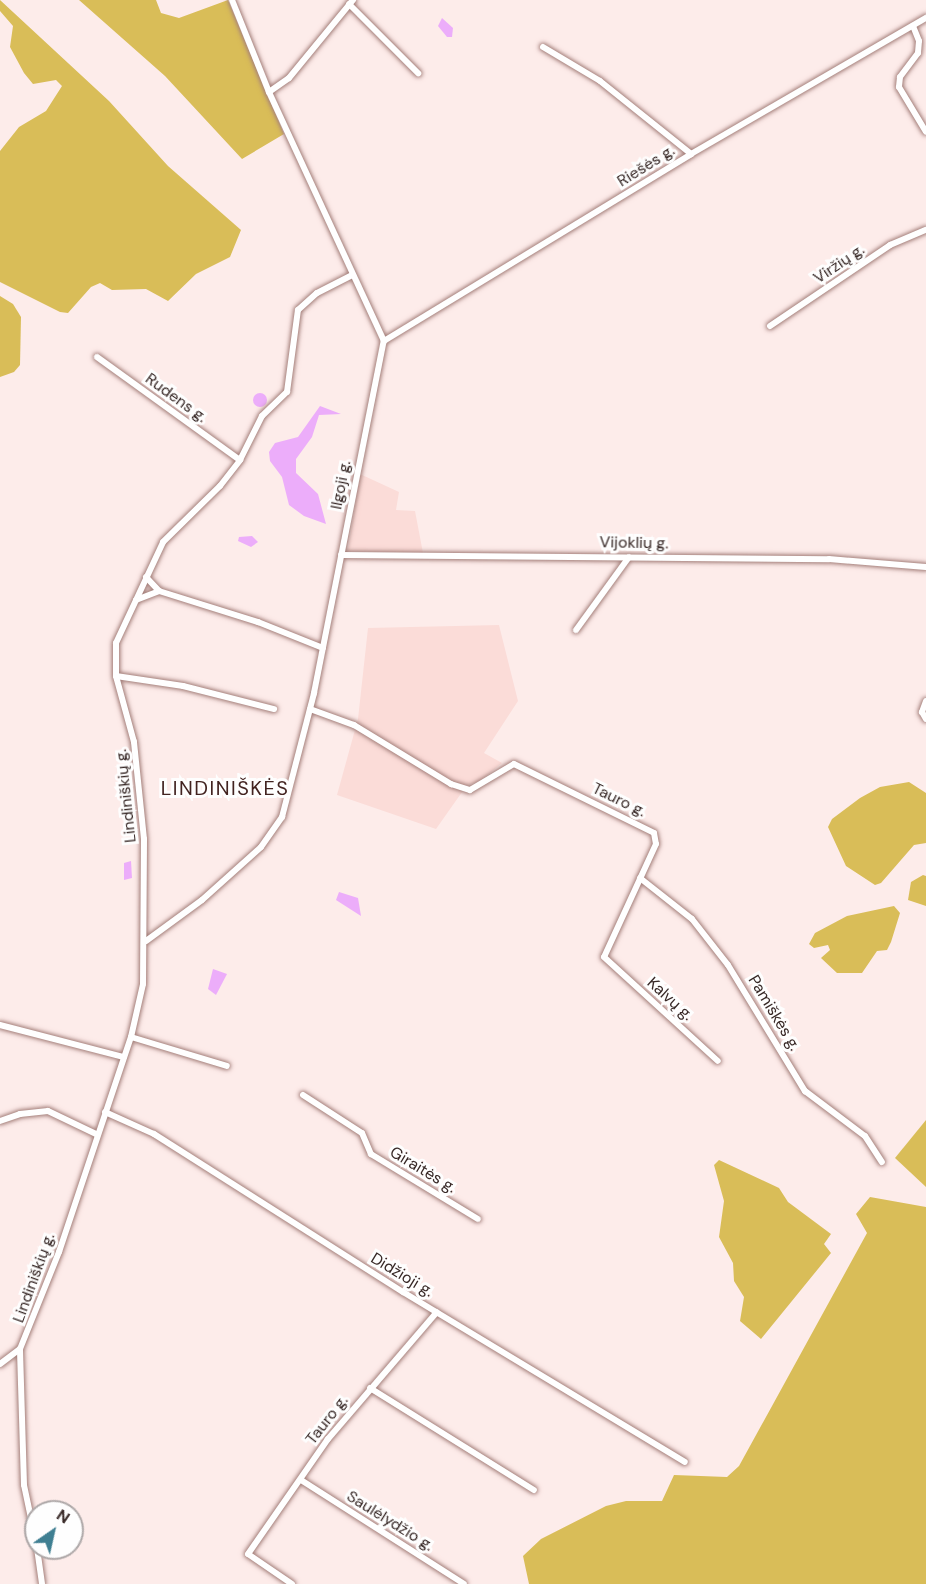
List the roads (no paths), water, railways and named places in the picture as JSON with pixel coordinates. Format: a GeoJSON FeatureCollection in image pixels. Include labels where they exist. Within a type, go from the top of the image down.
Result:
{"type":"FeatureCollection","features":[{"type":"Feature","properties":{"kind":"street"},"geometry":{"type":"LineString","coordinates":[[232,0],[269,92],[384,341]]}},
{"type":"Feature","properties":{"kind":"street"},"geometry":{"type":"LineString","coordinates":[[269,92],[289,78],[351,2],[418,73]]}},
{"type":"Feature","properties":{"kind":"street","name":"Riešės g."},"geometry":{"type":"LineString","coordinates":[[384,341],[691,154],[926,18]]}},
{"type":"Feature","properties":{"kind":"street"},"geometry":{"type":"LineString","coordinates":[[913,26],[919,40],[918,53],[903,73],[899,87],[926,132]]}},
{"type":"Feature","properties":{"kind":"street"},"geometry":{"type":"LineString","coordinates":[[543,46],[600,81],[691,154]]}},
{"type":"Feature","properties":{"kind":"street","name":"Viržių g."},"geometry":{"type":"LineString","coordinates":[[770,326],[890,245],[926,230]]}},
{"type":"Feature","properties":{"kind":"street","name":"Lindiniškių g."},"geometry":{"type":"LineString","coordinates":[[20,1349],[38,1313],[141,1000],[146,941],[144,839],[136,752],[116,676],[116,643],[163,542],[206,503],[240,460],[262,417],[290,386],[292,331],[298,310],[317,293],[352,275]]}},
{"type":"Feature","properties":{"kind":"street","name":"Ilgoji g."},"geometry":{"type":"LineString","coordinates":[[146,941],[202,900],[273,835],[282,817],[310,709],[384,341]]}},
{"type":"Feature","properties":{"kind":"street","name":"Rudens g."},"geometry":{"type":"LineString","coordinates":[[97,357],[240,460]]}},
{"type":"Feature","properties":{"kind":"street","name":"Vijoklių g."},"geometry":{"type":"LineString","coordinates":[[341,555],[829,559],[926,567]]}},
{"type":"Feature","properties":{"kind":"street"},"geometry":{"type":"LineString","coordinates":[[576,630],[629,557]]}},
{"type":"Feature","properties":{"kind":"street"},"geometry":{"type":"LineString","coordinates":[[146,577],[159,591],[258,622],[322,648]]}},
{"type":"Feature","properties":{"kind":"street"},"geometry":{"type":"LineString","coordinates":[[135,600],[159,591]]}},
{"type":"Feature","properties":{"kind":"street"},"geometry":{"type":"LineString","coordinates":[[116,676],[183,686],[274,709]]}},
{"type":"Feature","properties":{"kind":"street"},"geometry":{"type":"LineString","coordinates":[[926,701],[922,712],[926,719]]}},
{"type":"Feature","properties":{"kind":"street","name":"Tauro g."},"geometry":{"type":"LineString","coordinates":[[310,709],[354,725],[410,761],[470,790],[514,764],[654,833],[656,844],[604,957]]}},
{"type":"Feature","properties":{"kind":"street","name":"Pamiškės g."},"geometry":{"type":"LineString","coordinates":[[640,878],[703,932],[745,989],[805,1091],[865,1136],[882,1162]]}},
{"type":"Feature","properties":{"kind":"street","name":"Kalvų g."},"geometry":{"type":"LineString","coordinates":[[604,957],[718,1061]]}},
{"type":"Feature","properties":{"kind":"street"},"geometry":{"type":"LineString","coordinates":[[0,1025],[124,1057]]}},
{"type":"Feature","properties":{"kind":"street"},"geometry":{"type":"LineString","coordinates":[[131,1036],[227,1066]]}},
{"type":"Feature","properties":{"kind":"street","name":"Giraitės g."},"geometry":{"type":"LineString","coordinates":[[303,1095],[362,1133],[371,1154],[478,1219]]}},
{"type":"Feature","properties":{"kind":"street"},"geometry":{"type":"LineString","coordinates":[[0,1121],[20,1113],[48,1112],[98,1135]]}},
{"type":"Feature","properties":{"kind":"street","name":"Didžioji g."},"geometry":{"type":"LineString","coordinates":[[105,1112],[154,1134],[437,1312],[685,1462]]}},
{"type":"Feature","properties":{"kind":"street","name":"Tauro g."},"geometry":{"type":"LineString","coordinates":[[292,1584],[248,1554],[328,1439],[437,1312]]}},
{"type":"Feature","properties":{"kind":"street"},"geometry":{"type":"LineString","coordinates":[[0,1364],[20,1349]]}},
{"type":"Feature","properties":{"kind":"street"},"geometry":{"type":"LineString","coordinates":[[20,1349],[24,1485],[27,1500]]}},
{"type":"Feature","properties":{"kind":"street"},"geometry":{"type":"LineString","coordinates":[[370,1388],[534,1490]]}},
{"type":"Feature","properties":{"kind":"street","name":"Saulėlydžio g."},"geometry":{"type":"LineString","coordinates":[[301,1480],[464,1584]]}},
{"type":"Feature","properties":{"kind":"street"},"geometry":{"type":"LineString","coordinates":[[39,1560],[42,1584]]}},
{"type":"Feature","properties":{"kind":"district","name":"LINDINIŠKĖS"},"geometry":{"type":"Point","coordinates":[225,788]}}]}
